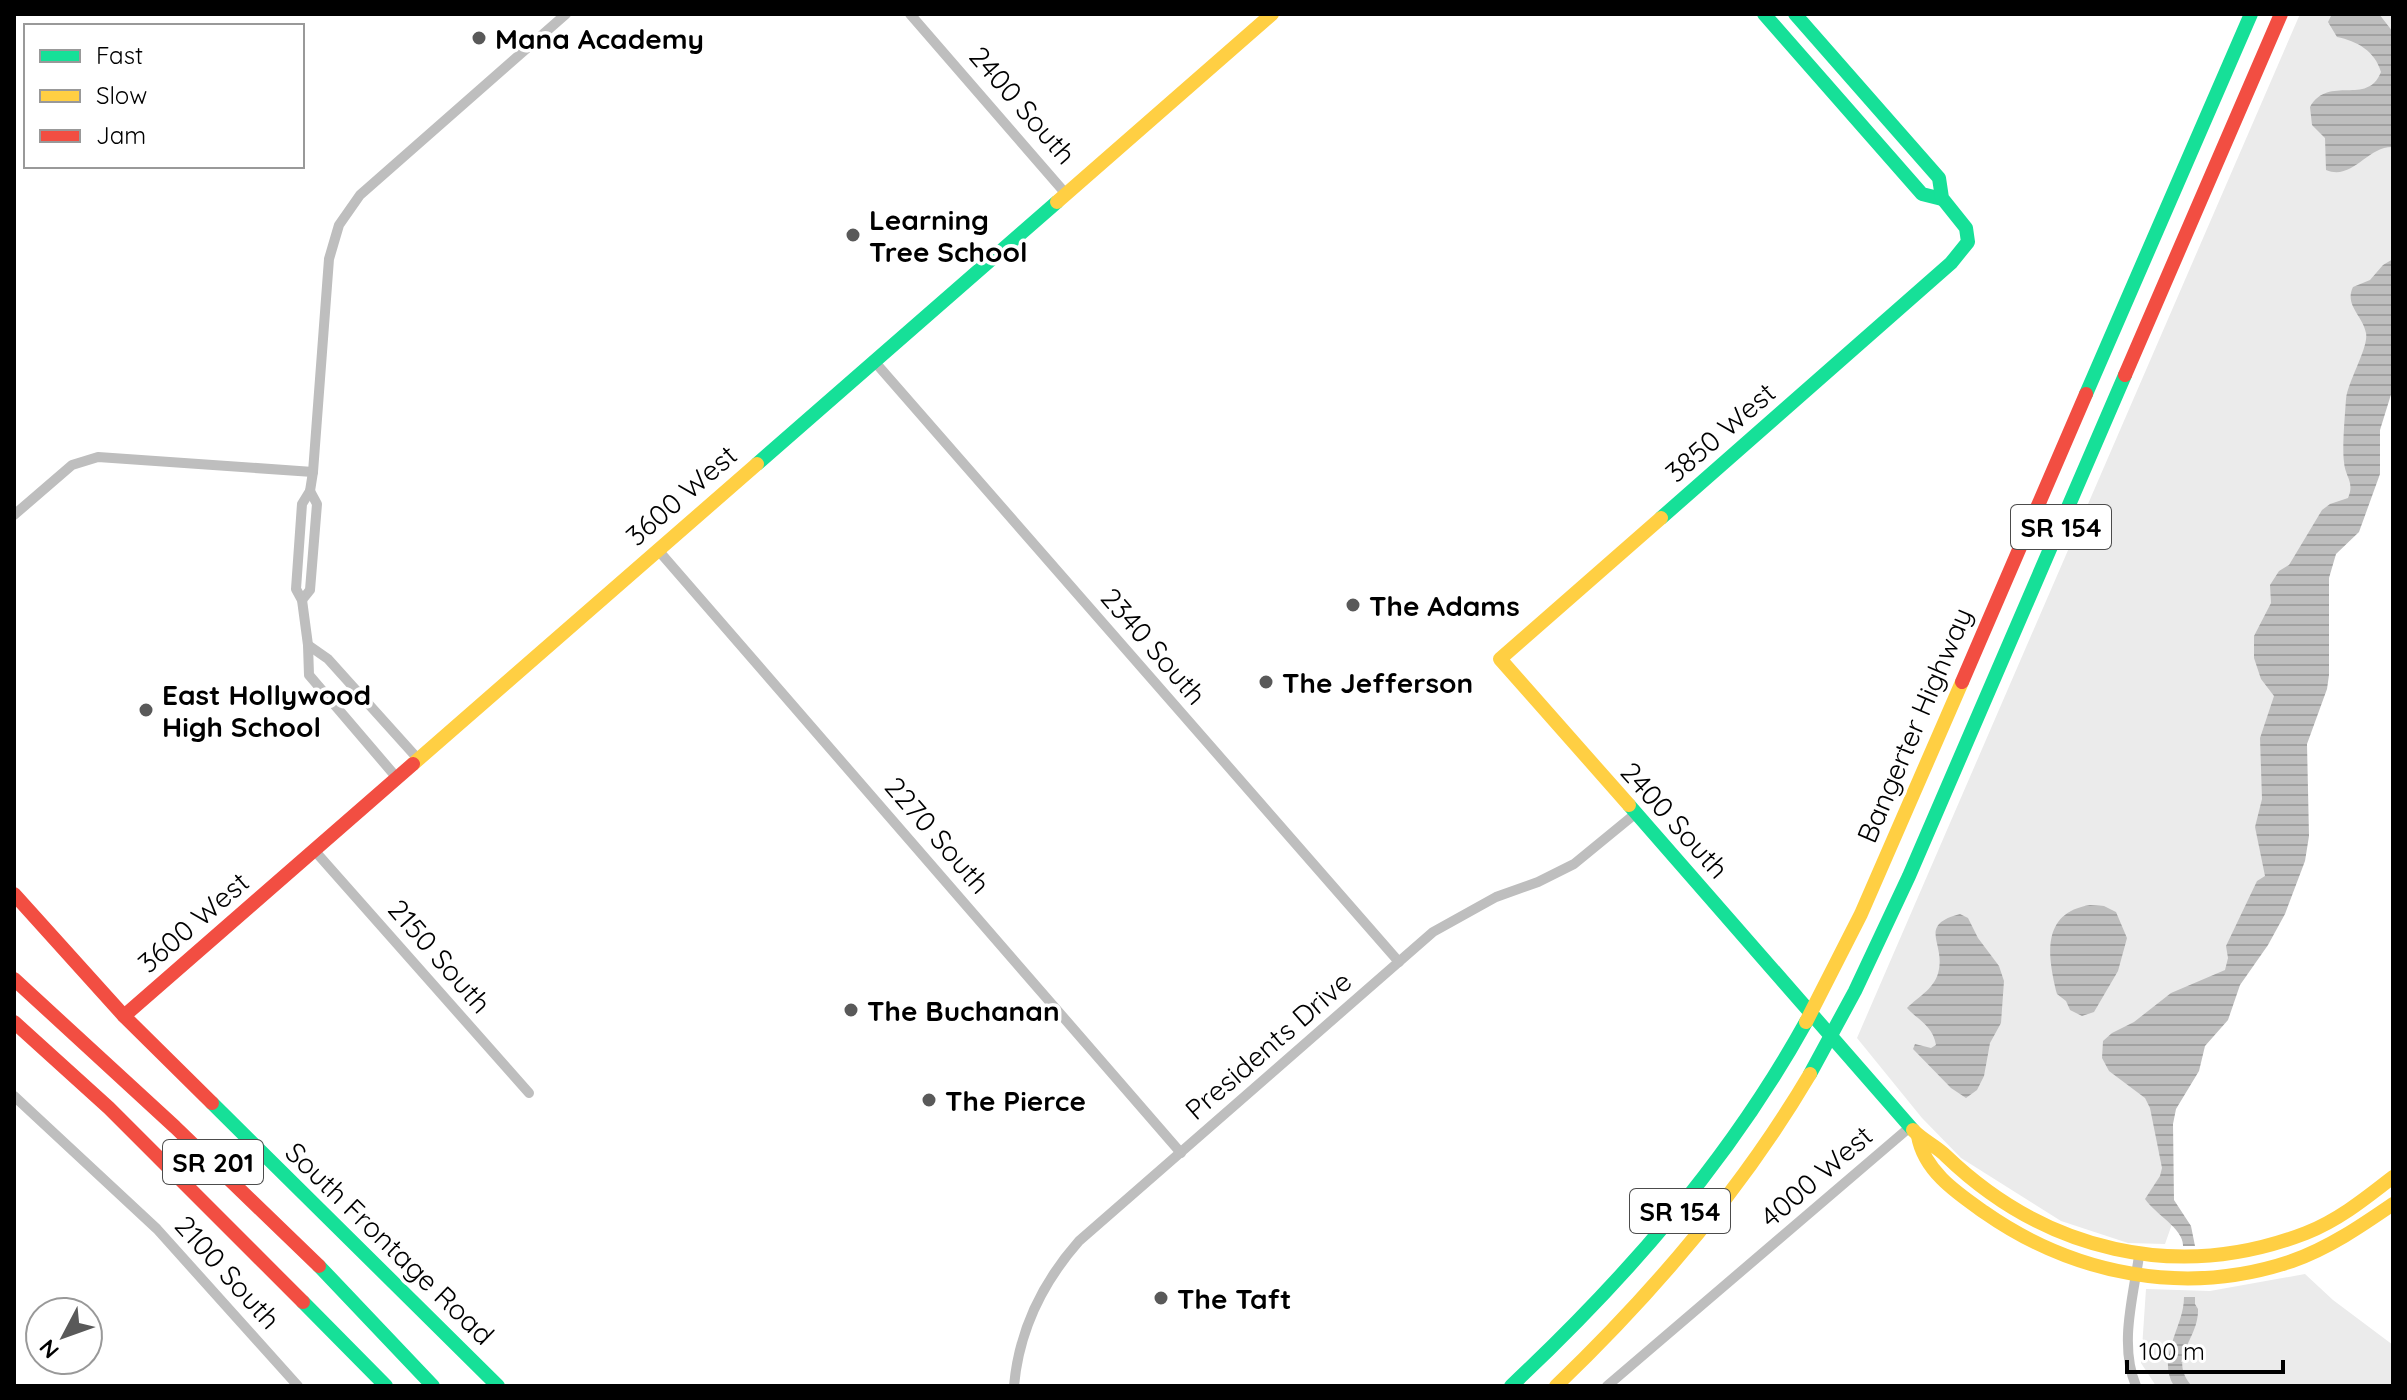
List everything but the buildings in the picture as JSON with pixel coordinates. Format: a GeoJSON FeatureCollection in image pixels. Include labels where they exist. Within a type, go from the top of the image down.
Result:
{"type":"FeatureCollection","features":[{"type":"Feature","properties":{"kind":"main road","name":"3600 West"},"geometry":{"type":"LineString","coordinates":[[124,1016],[1272,14]]}},
{"type":"Feature","properties":{"kind":"main road"},"geometry":{"type":"LineString","coordinates":[[1767,15],[1922,194],[1942,199],[1939,178],[1795,14]]}},
{"type":"Feature","properties":{"kind":"main road","name":"Bangerter Highway"},"geometry":{"type":"LineString","coordinates":[[1511,1386],[1588,1315],[1678,1213],[1740,1130],[1812,1014],[1861,914],[2251,14]]}},
{"type":"Feature","properties":{"kind":"main road","name":"Bangerter Highway"},"geometry":{"type":"LineString","coordinates":[[1556,1386],[1622,1323],[1686,1251],[1781,1122],[1831,1037],[1903,891],[2281,14]]}},
{"type":"Feature","properties":{"kind":"main road","name":"3850 West"},"geometry":{"type":"LineString","coordinates":[[1500,659],[1963,251],[1968,239],[1963,222],[1942,199]]}},
{"type":"Feature","properties":{"kind":"main road","name":"2400 South"},"geometry":{"type":"LineString","coordinates":[[1500,659],[1914,1132]]}},
{"type":"Feature","properties":{"kind":"main road","name":"South Frontage Road"},"geometry":{"type":"LineString","coordinates":[[14,894],[124,1016],[498,1386]]}},
{"type":"Feature","properties":{"kind":"main road","name":"SR 201"},"geometry":{"type":"LineString","coordinates":[[14,979],[159,1110],[304,1251],[433,1386]]}},
{"type":"Feature","properties":{"kind":"main road","name":"SR 201"},"geometry":{"type":"LineString","coordinates":[[14,1022],[109,1108],[386,1386]]}},
{"type":"Feature","properties":{"kind":"main road"},"geometry":{"type":"LineString","coordinates":[[1914,1132],[1929,1140],[1984,1190],[2038,1224],[2077,1240],[2139,1256],[2212,1257],[2282,1242],[2343,1214],[2393,1177]]}},
{"type":"Feature","properties":{"kind":"main road"},"geometry":{"type":"LineString","coordinates":[[1914,1132],[1918,1151],[1937,1172],[1976,1208],[2007,1230],[2074,1261],[2136,1277],[2206,1279],[2268,1268],[2298,1259],[2340,1240],[2393,1204]]}},
{"type":"Feature","properties":{"kind":"main road"},"geometry":{"type":"LineString","coordinates":[[343,1341],[372,1386]]}},
{"type":"Feature","properties":{"kind":"main road"},"geometry":{"type":"LineString","coordinates":[[403,1353],[441,1386]]}},
{"type":"Feature","properties":{"kind":"street"},"geometry":{"type":"LineString","coordinates":[[397,778],[309,675],[302,600],[310,590],[317,504],[310,491],[327,274],[333,241],[339,225],[360,195],[377,178],[566,14]]}},
{"type":"Feature","properties":{"kind":"street","name":"2400 South"},"geometry":{"type":"LineString","coordinates":[[910,14],[1066,194]]}},
{"type":"Feature","properties":{"kind":"street","name":"2340 South"},"geometry":{"type":"LineString","coordinates":[[874,361],[1399,962]]}},
{"type":"Feature","properties":{"kind":"street"},"geometry":{"type":"LineString","coordinates":[[14,515],[72,465],[98,457],[313,472]]}},
{"type":"Feature","properties":{"kind":"street","name":"2270 South"},"geometry":{"type":"LineString","coordinates":[[658,550],[1181,1153]]}},
{"type":"Feature","properties":{"kind":"street"},"geometry":{"type":"LineString","coordinates":[[308,645],[328,659],[418,759]]}},
{"type":"Feature","properties":{"kind":"street","name":"Presidents Drive"},"geometry":{"type":"LineString","coordinates":[[1014,1386],[1016,1363],[1032,1311],[1061,1262],[1079,1241],[1433,932],[1461,915],[1574,864],[1635,814]]}},
{"type":"Feature","properties":{"kind":"street","name":"2150 South"},"geometry":{"type":"LineString","coordinates":[[314,850],[529,1093]]}},
{"type":"Feature","properties":{"kind":"street","name":"2100 South"},"geometry":{"type":"LineString","coordinates":[[17,1103],[157,1229],[298,1386]]}},
{"type":"Feature","properties":{"kind":"street","name":"4000 West"},"geometry":{"type":"LineString","coordinates":[[1607,1386],[1914,1132]]}},
{"type":"Feature","properties":{"kind":"street"},"geometry":{"type":"LineString","coordinates":[[2136,1386],[2130,1371],[2127,1346],[2139,1256]]}},
{"type":"Feature","properties":{"kind":"shaded area"},"geometry":{"type":"Polygon","coordinates":[[[2300,14],[2393,14],[2393,361],[2363,468],[2320,576],[2283,871],[2163,1113],[2172,1224],[2165,1244],[2128,1243],[2061,1221],[1961,1158],[1922,1118],[1857,1038],[2300,14]]]}},
{"type":"Feature","properties":{"kind":"shaded area"},"geometry":{"type":"Polygon","coordinates":[[[2332,14],[2379,14],[2393,32],[2393,147],[2384,148],[2344,171],[2336,172],[2326,170],[2325,138],[2312,125],[2310,107],[2318,97],[2327,93],[2367,88],[2381,72],[2364,48],[2337,37],[2328,22],[2332,14]]]}},
{"type":"Feature","properties":{"kind":"shaded area"},"geometry":{"type":"Polygon","coordinates":[[[2393,259],[2393,388],[2380,430],[2380,474],[2359,532],[2336,554],[2329,578],[2329,675],[2307,744],[2309,836],[2305,861],[2285,914],[2240,985],[2228,1020],[2205,1046],[2199,1071],[2176,1109],[2173,1124],[2174,1200],[2191,1226],[2195,1246],[2183,1246],[2179,1234],[2145,1199],[2162,1168],[2150,1108],[2145,1098],[2109,1071],[2102,1058],[2103,1041],[2171,993],[2225,970],[2228,958],[2226,946],[2257,881],[2265,876],[2255,827],[2262,799],[2260,738],[2274,696],[2261,679],[2254,658],[2254,636],[2271,603],[2270,585],[2279,571],[2289,565],[2322,510],[2348,498],[2350,484],[2343,456],[2346,399],[2366,339],[2364,327],[2352,305],[2351,293],[2353,287],[2370,280],[2393,259]]]}},
{"type":"Feature","properties":{"kind":"shaded area"},"geometry":{"type":"Polygon","coordinates":[[[2090,905],[2104,906],[2116,912],[2127,938],[2118,971],[2094,1012],[2082,1016],[2070,1010],[2066,1001],[2057,994],[2050,952],[2055,927],[2062,917],[2090,905]]]}},
{"type":"Feature","properties":{"kind":"shaded area"},"geometry":{"type":"Polygon","coordinates":[[[1960,914],[1968,918],[1978,938],[1999,966],[2004,981],[2001,1023],[1990,1043],[1984,1076],[1977,1090],[1966,1098],[1951,1088],[1913,1049],[1915,1044],[1931,1048],[1936,1045],[1928,1028],[1907,1008],[1931,987],[1937,976],[1940,959],[1936,929],[1947,918],[1960,914]]]}},
{"type":"Feature","properties":{"kind":"shaded area"},"geometry":{"type":"Polygon","coordinates":[[[2305,1274],[2333,1300],[2393,1345],[2393,1386],[2156,1386],[2141,1363],[2146,1289],[2210,1291],[2305,1274]]]}},
{"type":"Feature","properties":{"kind":"shaded area"},"geometry":{"type":"Polygon","coordinates":[[[2184,1297],[2195,1297],[2198,1309],[2194,1330],[2183,1357],[2185,1376],[2192,1386],[2174,1386],[2169,1375],[2169,1353],[2184,1297]]]}},
{"type":"Feature","properties":{"kind":"traffic: fast"},"geometry":{"type":"LineString","coordinates":[[1764,14],[1922,194],[1942,199]]}},
{"type":"Feature","properties":{"kind":"traffic: fast"},"geometry":{"type":"LineString","coordinates":[[1661,518],[1951,263],[1968,242],[1966,228],[1942,198],[1939,178],[1795,14]]}},
{"type":"Feature","properties":{"kind":"traffic: fast"},"geometry":{"type":"LineString","coordinates":[[2086,394],[2251,14]]}},
{"type":"Feature","properties":{"kind":"traffic: fast"},"geometry":{"type":"LineString","coordinates":[[757,464],[1057,202]]}},
{"type":"Feature","properties":{"kind":"traffic: fast"},"geometry":{"type":"LineString","coordinates":[[1810,1074],[1855,991],[1909,876],[2125,375]]}},
{"type":"Feature","properties":{"kind":"traffic: fast"},"geometry":{"type":"LineString","coordinates":[[1629,805],[1913,1130]]}},
{"type":"Feature","properties":{"kind":"traffic: fast"},"geometry":{"type":"LineString","coordinates":[[1511,1386],[1595,1303],[1673,1216],[1744,1122],[1806,1022]]}},
{"type":"Feature","properties":{"kind":"traffic: fast"},"geometry":{"type":"LineString","coordinates":[[212,1103],[498,1386]]}},
{"type":"Feature","properties":{"kind":"traffic: fast"},"geometry":{"type":"LineString","coordinates":[[319,1266],[433,1386]]}},
{"type":"Feature","properties":{"kind":"traffic: fast"},"geometry":{"type":"LineString","coordinates":[[303,1302],[386,1386]]}},
{"type":"Feature","properties":{"kind":"traffic: slow"},"geometry":{"type":"LineString","coordinates":[[1057,202],[1272,14]]}},
{"type":"Feature","properties":{"kind":"traffic: slow"},"geometry":{"type":"LineString","coordinates":[[413,764],[757,464]]}},
{"type":"Feature","properties":{"kind":"traffic: slow"},"geometry":{"type":"LineString","coordinates":[[1629,805],[1500,659],[1661,518]]}},
{"type":"Feature","properties":{"kind":"traffic: slow"},"geometry":{"type":"LineString","coordinates":[[1806,1022],[1861,914],[1962,682]]}},
{"type":"Feature","properties":{"kind":"traffic: slow"},"geometry":{"type":"LineString","coordinates":[[1556,1386],[1627,1314],[1694,1239],[1755,1159],[1810,1074]]}},
{"type":"Feature","properties":{"kind":"traffic: slow"},"geometry":{"type":"LineString","coordinates":[[1913,1130],[1985,1189],[2026,1215],[2069,1235],[2115,1249],[2162,1256],[2209,1255],[2258,1248],[2306,1233],[2341,1215],[2393,1177]]}},
{"type":"Feature","properties":{"kind":"traffic: slow"},"geometry":{"type":"LineString","coordinates":[[1918,1136],[1921,1149],[1934,1170],[1984,1212],[2019,1234],[2055,1251],[2093,1265],[2132,1274],[2172,1278],[2252,1272],[2319,1250],[2393,1204]]}},
{"type":"Feature","properties":{"kind":"traffic: jam"},"geometry":{"type":"LineString","coordinates":[[2125,375],[2281,14]]}},
{"type":"Feature","properties":{"kind":"traffic: jam"},"geometry":{"type":"LineString","coordinates":[[1962,682],[2086,394]]}},
{"type":"Feature","properties":{"kind":"traffic: jam"},"geometry":{"type":"LineString","coordinates":[[124,1016],[413,764]]}},
{"type":"Feature","properties":{"kind":"traffic: jam"},"geometry":{"type":"LineString","coordinates":[[14,894],[124,1016],[212,1103]]}},
{"type":"Feature","properties":{"kind":"traffic: jam"},"geometry":{"type":"LineString","coordinates":[[14,979],[175,1127],[319,1266]]}},
{"type":"Feature","properties":{"kind":"traffic: jam"},"geometry":{"type":"LineString","coordinates":[[14,1022],[109,1108],[303,1302]]}},
{"type":"Feature","properties":{"kind":"place","name":"Mana Academy"},"geometry":{"type":"Point","coordinates":[479,38]}},
{"type":"Feature","properties":{"kind":"place","name":"Learning Tree School"},"geometry":{"type":"Point","coordinates":[853,235]}},
{"type":"Feature","properties":{"kind":"place","name":"The Adams"},"geometry":{"type":"Point","coordinates":[1353,605]}},
{"type":"Feature","properties":{"kind":"place","name":"The Jefferson"},"geometry":{"type":"Point","coordinates":[1266,682]}},
{"type":"Feature","properties":{"kind":"place","name":"East Hollywood High School"},"geometry":{"type":"Point","coordinates":[146,710]}},
{"type":"Feature","properties":{"kind":"place","name":"The Buchanan"},"geometry":{"type":"Point","coordinates":[851,1010]}},
{"type":"Feature","properties":{"kind":"place","name":"The Pierce"},"geometry":{"type":"Point","coordinates":[929,1100]}},
{"type":"Feature","properties":{"kind":"place","name":"The Taft"},"geometry":{"type":"Point","coordinates":[1161,1298]}}]}
